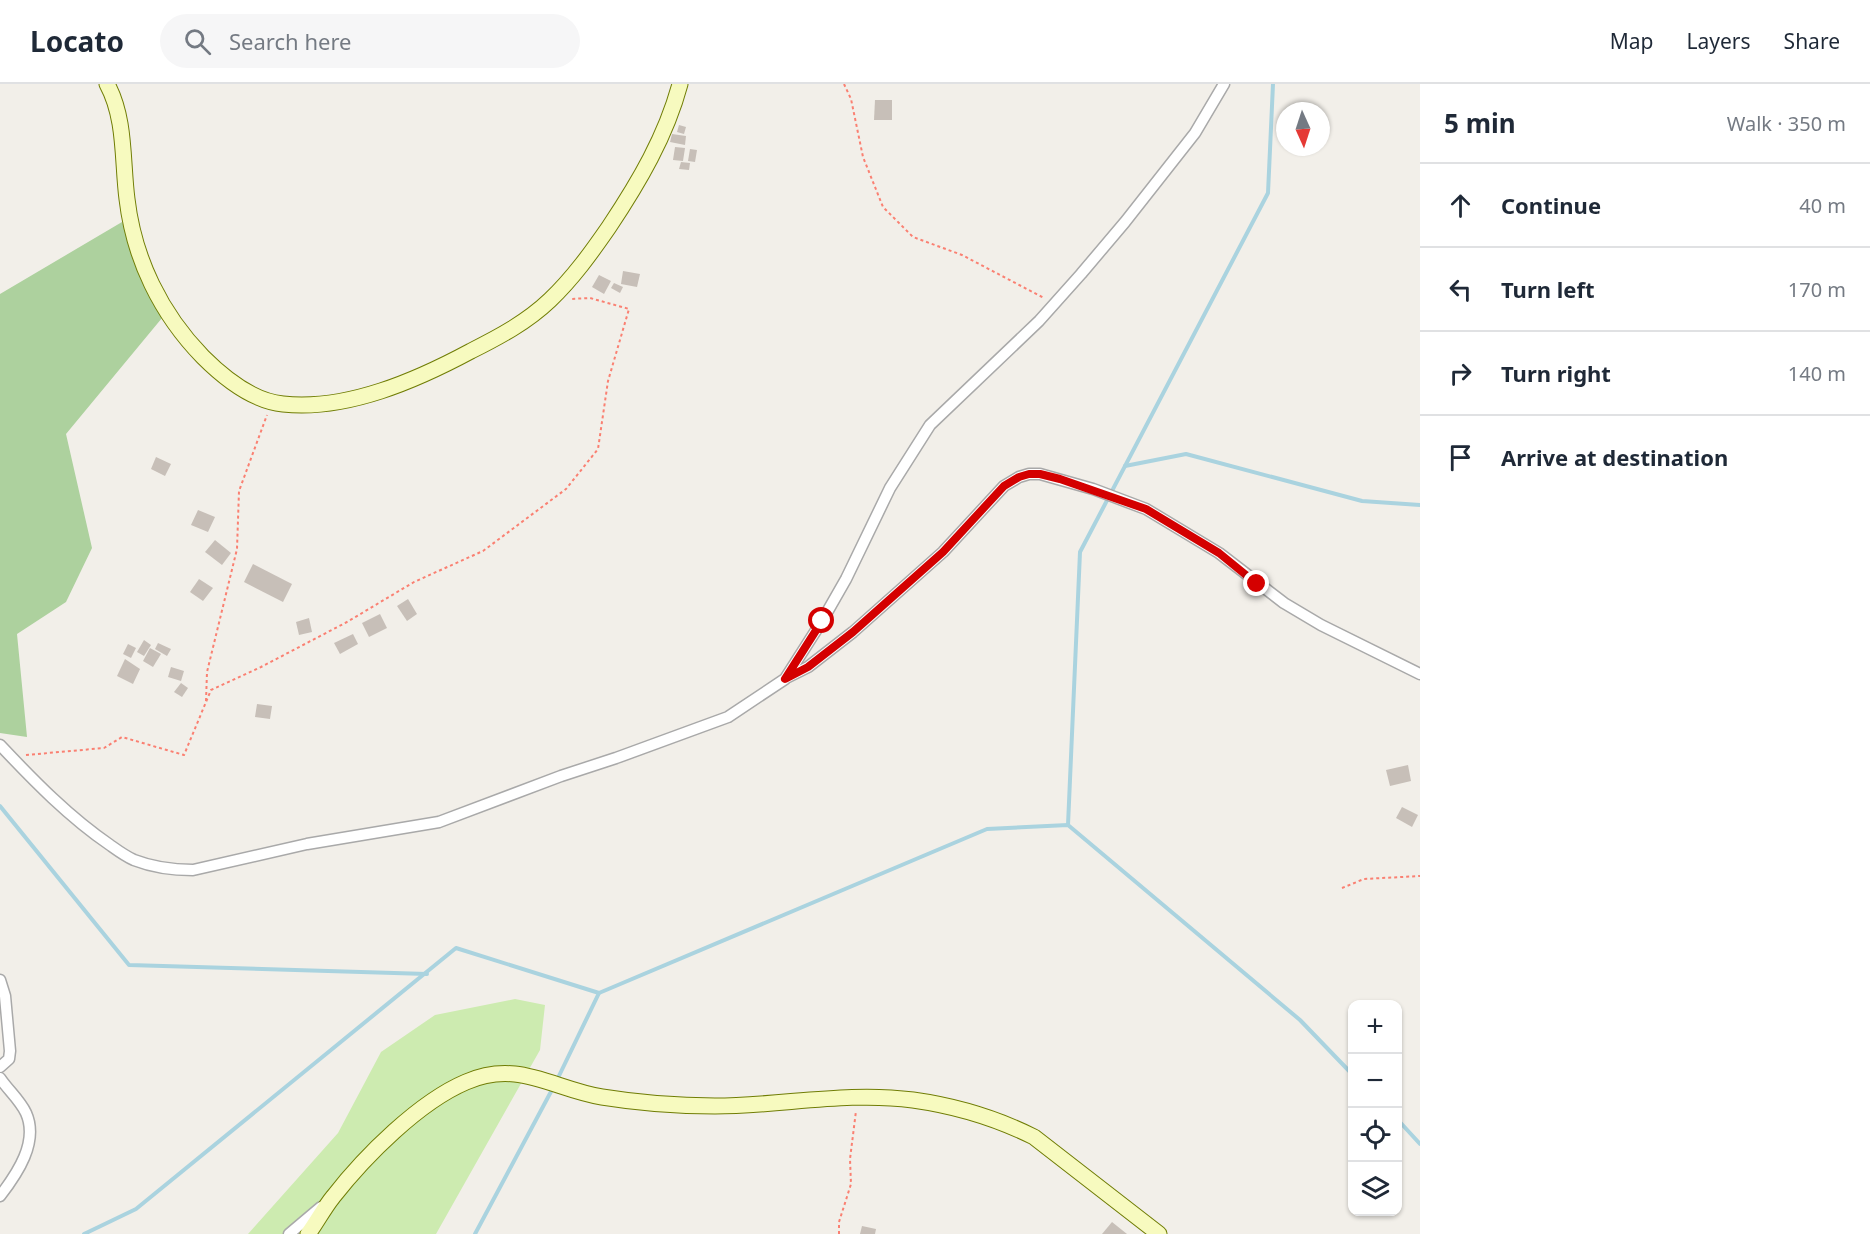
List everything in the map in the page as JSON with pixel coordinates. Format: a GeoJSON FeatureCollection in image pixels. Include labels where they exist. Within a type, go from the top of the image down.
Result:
{"type":"FeatureCollection","features":[{"type":"Feature","properties":{"kind":"street"},"geometry":{"type":"LineString","coordinates":[[106,84],[117,107],[127,199],[138,249],[146,273],[160,302],[204,357],[235,383],[257,397],[283,404],[315,404],[353,399],[391,388],[418,378],[495,339],[531,316],[550,300],[580,268],[632,192],[674,108],[680,84]]}},
{"type":"Feature","properties":{"kind":"street"},"geometry":{"type":"LineString","coordinates":[[785,679],[846,579],[890,488],[930,425],[1054,304],[1125,222],[1206,116],[1224,84]]}},
{"type":"Feature","properties":{"kind":"street"},"geometry":{"type":"LineString","coordinates":[[0,745],[71,816],[132,859],[155,866],[193,870],[307,844],[439,822],[728,717],[785,679],[808,667],[853,632],[943,552],[1004,486],[1029,474],[1060,479],[1146,509],[1219,553],[1284,603],[1321,625],[1420,674]]}},
{"type":"Feature","properties":{"kind":"street"},"geometry":{"type":"LineString","coordinates":[[0,980],[10,1050],[9,1059],[0,1067]]}},
{"type":"Feature","properties":{"kind":"street"},"geometry":{"type":"LineString","coordinates":[[308,1234],[333,1197],[373,1152],[424,1105],[479,1077],[508,1073],[556,1083],[599,1096],[665,1104],[716,1106],[885,1097],[944,1105],[1034,1137],[1159,1234]]}},
{"type":"Feature","properties":{"kind":"street"},"geometry":{"type":"LineString","coordinates":[[0,1078],[26,1113],[30,1130],[27,1150],[21,1167],[0,1196]]}},
{"type":"Feature","properties":{"kind":"street"},"geometry":{"type":"LineString","coordinates":[[289,1234],[333,1197]]}},
{"type":"Feature","properties":{"kind":"path"},"geometry":{"type":"LineString","coordinates":[[844,84],[851,99],[863,157],[884,207],[914,237],[962,255],[1054,304]]}},
{"type":"Feature","properties":{"kind":"path"},"geometry":{"type":"LineString","coordinates":[[10,756],[104,748],[123,737],[184,755],[211,690],[338,627],[414,582],[483,551],[566,489],[598,449],[608,381],[628,309],[590,298],[550,300]]}},
{"type":"Feature","properties":{"kind":"path"},"geometry":{"type":"LineString","coordinates":[[206,702],[207,672],[237,549],[239,491],[272,401]]}},
{"type":"Feature","properties":{"kind":"path"},"geometry":{"type":"LineString","coordinates":[[1342,888],[1364,879],[1420,876]]}},
{"type":"Feature","properties":{"kind":"path"},"geometry":{"type":"LineString","coordinates":[[839,1234],[839,1222],[851,1184],[850,1159],[858,1097]]}},
{"type":"Feature","properties":{"kind":"green space"},"geometry":{"type":"Polygon","coordinates":[[[122,222],[162,318],[66,434],[92,548],[66,602],[17,634],[27,737],[0,733],[0,294],[122,222]]]}},
{"type":"Feature","properties":{"kind":"green space"},"geometry":{"type":"Polygon","coordinates":[[[515,999],[545,1005],[540,1050],[436,1234],[248,1234],[338,1133],[381,1052],[435,1015],[515,999]]]}},
{"type":"Feature","properties":{"kind":"building"},"geometry":{"type":"Polygon","coordinates":[[[875,100],[892,100],[892,120],[874,120],[875,100]]]}},
{"type":"Feature","properties":{"kind":"building"},"geometry":{"type":"Polygon","coordinates":[[[679,125],[686,127],[684,134],[677,132],[679,125]]]}},
{"type":"Feature","properties":{"kind":"building"},"geometry":{"type":"Polygon","coordinates":[[[672,134],[686,136],[685,145],[670,142],[672,134]]]}},
{"type":"Feature","properties":{"kind":"building"},"geometry":{"type":"Polygon","coordinates":[[[675,147],[685,148],[683,161],[673,160],[675,147]]]}},
{"type":"Feature","properties":{"kind":"building"},"geometry":{"type":"Polygon","coordinates":[[[690,149],[697,150],[695,162],[688,161],[690,149]]]}},
{"type":"Feature","properties":{"kind":"building"},"geometry":{"type":"Polygon","coordinates":[[[681,162],[690,163],[689,170],[679,169],[681,162]]]}},
{"type":"Feature","properties":{"kind":"building"},"geometry":{"type":"Polygon","coordinates":[[[623,271],[640,274],[637,287],[621,284],[623,271]]]}},
{"type":"Feature","properties":{"kind":"building"},"geometry":{"type":"Polygon","coordinates":[[[599,275],[611,281],[604,294],[592,287],[599,275]]]}},
{"type":"Feature","properties":{"kind":"building"},"geometry":{"type":"Polygon","coordinates":[[[614,283],[623,287],[620,293],[611,288],[614,283]]]}},
{"type":"Feature","properties":{"kind":"building"},"geometry":{"type":"Polygon","coordinates":[[[156,457],[171,464],[165,476],[151,469],[156,457]]]}},
{"type":"Feature","properties":{"kind":"building"},"geometry":{"type":"Polygon","coordinates":[[[198,510],[215,517],[208,532],[191,525],[198,510]]]}},
{"type":"Feature","properties":{"kind":"building"},"geometry":{"type":"Polygon","coordinates":[[[215,540],[231,553],[222,565],[205,552],[215,540]]]}},
{"type":"Feature","properties":{"kind":"building"},"geometry":{"type":"Polygon","coordinates":[[[253,564],[292,584],[283,602],[244,582],[253,564]]]}},
{"type":"Feature","properties":{"kind":"building"},"geometry":{"type":"Polygon","coordinates":[[[199,579],[213,588],[203,601],[190,592],[199,579]]]}},
{"type":"Feature","properties":{"kind":"building"},"geometry":{"type":"Polygon","coordinates":[[[408,599],[417,614],[407,621],[397,606],[408,599]]]}},
{"type":"Feature","properties":{"kind":"building"},"geometry":{"type":"Polygon","coordinates":[[[380,614],[387,628],[369,637],[362,623],[380,614]]]}},
{"type":"Feature","properties":{"kind":"building"},"geometry":{"type":"Polygon","coordinates":[[[309,618],[312,632],[299,635],[296,622],[309,618]]]}},
{"type":"Feature","properties":{"kind":"building"},"geometry":{"type":"Polygon","coordinates":[[[353,634],[358,644],[340,654],[334,643],[353,634]]]}},
{"type":"Feature","properties":{"kind":"building"},"geometry":{"type":"Polygon","coordinates":[[[144,640],[151,645],[144,656],[137,652],[144,640]]]}},
{"type":"Feature","properties":{"kind":"building"},"geometry":{"type":"Polygon","coordinates":[[[158,643],[171,649],[167,656],[155,649],[158,643]]]}},
{"type":"Feature","properties":{"kind":"building"},"geometry":{"type":"Polygon","coordinates":[[[128,644],[136,648],[131,658],[123,654],[128,644]]]}},
{"type":"Feature","properties":{"kind":"building"},"geometry":{"type":"Polygon","coordinates":[[[150,648],[161,654],[153,667],[143,661],[150,648]]]}},
{"type":"Feature","properties":{"kind":"building"},"geometry":{"type":"Polygon","coordinates":[[[125,659],[140,669],[133,684],[117,676],[125,659]]]}},
{"type":"Feature","properties":{"kind":"building"},"geometry":{"type":"Polygon","coordinates":[[[171,667],[184,671],[181,681],[168,677],[171,667]]]}},
{"type":"Feature","properties":{"kind":"building"},"geometry":{"type":"Polygon","coordinates":[[[181,683],[188,688],[182,697],[174,692],[181,683]]]}},
{"type":"Feature","properties":{"kind":"building"},"geometry":{"type":"Polygon","coordinates":[[[257,704],[272,706],[270,719],[255,717],[257,704]]]}},
{"type":"Feature","properties":{"kind":"building"},"geometry":{"type":"Polygon","coordinates":[[[1408,765],[1411,781],[1390,786],[1386,770],[1408,765]]]}},
{"type":"Feature","properties":{"kind":"building"},"geometry":{"type":"Polygon","coordinates":[[[1402,807],[1418,815],[1412,827],[1396,818],[1402,807]]]}},
{"type":"Feature","properties":{"kind":"building"},"geometry":{"type":"Polygon","coordinates":[[[1112,1222],[1127,1234],[1102,1234],[1112,1222]]]}},
{"type":"Feature","properties":{"kind":"building"},"geometry":{"type":"Polygon","coordinates":[[[862,1226],[876,1229],[875,1234],[860,1234],[862,1226]]]}},
{"type":"Feature","properties":{"kind":"waterway"},"geometry":{"type":"LineString","coordinates":[[1068,825],[1080,552],[1268,193],[1273,84]]}},
{"type":"Feature","properties":{"kind":"waterway"},"geometry":{"type":"LineString","coordinates":[[1125,466],[1186,454],[1362,501],[1420,505]]}},
{"type":"Feature","properties":{"kind":"waterway"},"geometry":{"type":"LineString","coordinates":[[0,806],[129,965],[427,974]]}},
{"type":"Feature","properties":{"kind":"waterway"},"geometry":{"type":"LineString","coordinates":[[84,1234],[136,1209],[456,948],[599,993],[987,829],[1068,825],[1300,1020],[1348,1070]]}},
{"type":"Feature","properties":{"kind":"waterway"},"geometry":{"type":"LineString","coordinates":[[557,1080],[599,993]]}},
{"type":"Feature","properties":{"kind":"waterway"},"geometry":{"type":"LineString","coordinates":[[475,1234],[554,1086]]}},
{"type":"Feature","properties":{"kind":"waterway"},"geometry":{"type":"LineString","coordinates":[[1402,1124],[1420,1144]]}},
{"type":"Feature","properties":{"kind":"route"},"geometry":{"type":"LineString","coordinates":[[822,621],[785,679],[808,667],[853,632],[943,552],[1004,486],[1029,474],[1060,479],[1146,509],[1219,553],[1257,584]]}}]}
